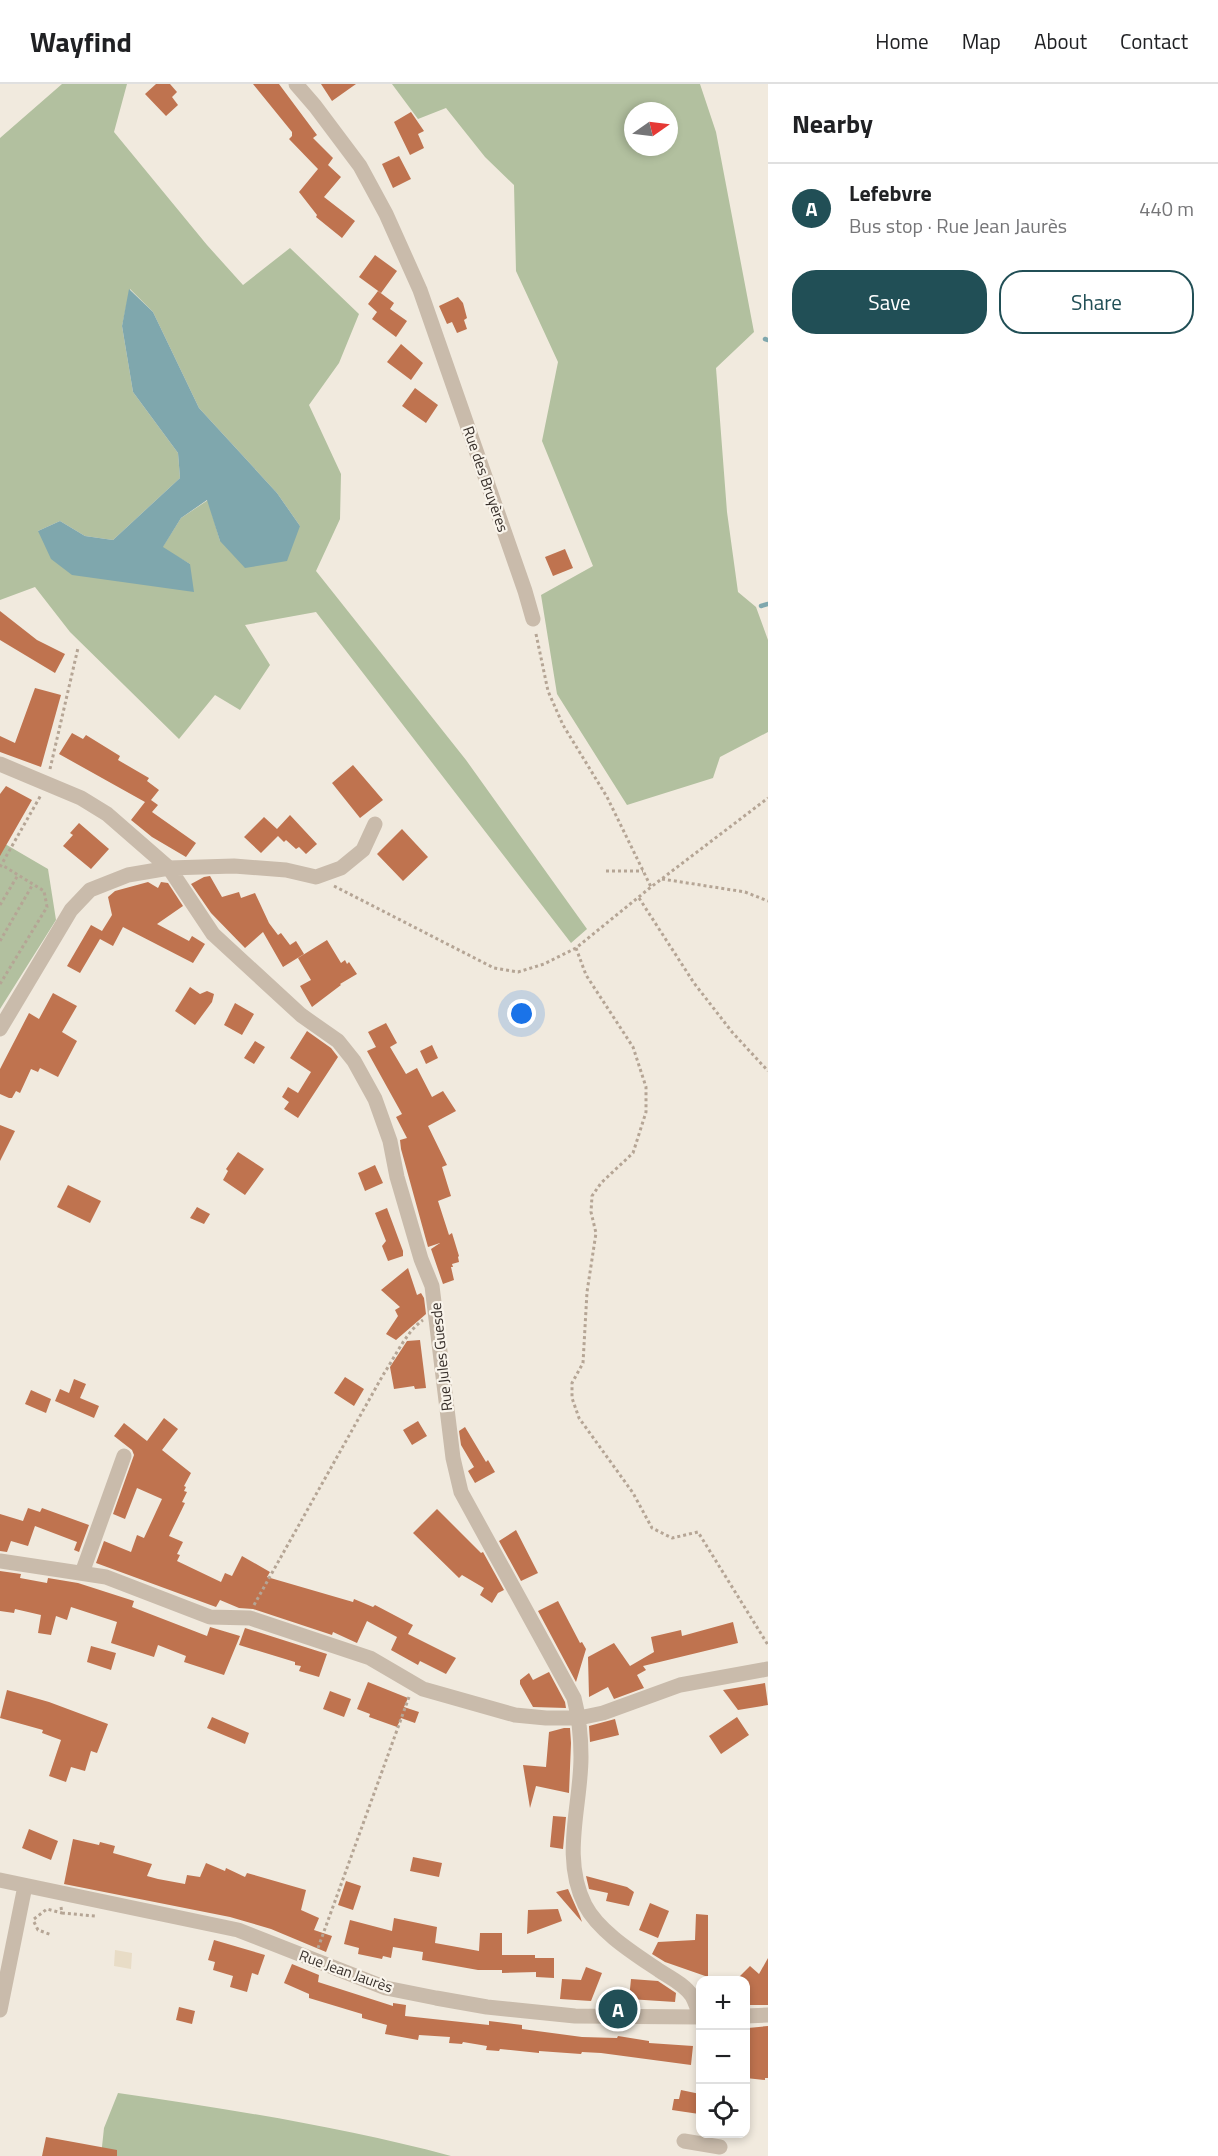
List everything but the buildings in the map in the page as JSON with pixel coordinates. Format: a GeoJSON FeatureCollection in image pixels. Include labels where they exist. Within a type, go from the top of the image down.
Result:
{"type":"FeatureCollection","features":[{"type":"Feature","properties":{"kind":"street","name":"Rue des Bruyères"},"geometry":{"type":"LineString","coordinates":[[296,84],[360,166],[386,214],[420,290],[533,619]]}},
{"type":"Feature","properties":{"kind":"street","name":"Rue Jules Guesde"},"geometry":{"type":"LineString","coordinates":[[0,764],[81,798],[107,814],[169,868],[213,934],[301,1015],[338,1041],[354,1061],[375,1099],[390,1141],[397,1177],[421,1259],[432,1286],[437,1310],[453,1458],[460,1492],[574,1698],[579,1718],[581,1758],[573,1850],[578,1884],[586,1906],[601,1927],[677,1982],[691,1994],[696,2007]]}},
{"type":"Feature","properties":{"kind":"street"},"geometry":{"type":"LineString","coordinates":[[0,1029],[71,910],[90,890],[128,876],[169,868],[234,866],[286,870],[316,877],[341,868],[363,850],[375,824]]}},
{"type":"Feature","properties":{"kind":"street"},"geometry":{"type":"LineString","coordinates":[[82,1573],[124,1456]]}},
{"type":"Feature","properties":{"kind":"street"},"geometry":{"type":"LineString","coordinates":[[0,1561],[106,1577],[210,1617],[250,1618],[370,1658],[423,1689],[515,1715],[561,1719],[579,1718],[603,1713],[680,1685],[768,1669]]}},
{"type":"Feature","properties":{"kind":"street","name":"Rue Jean Jaurès"},"geometry":{"type":"LineString","coordinates":[[0,1880],[238,1930],[386,1988],[487,2007],[575,2016],[696,2017]]}},
{"type":"Feature","properties":{"kind":"street"},"geometry":{"type":"LineString","coordinates":[[0,2010],[26,1920],[26,1886]]}},
{"type":"Feature","properties":{"kind":"street"},"geometry":{"type":"LineString","coordinates":[[750,2016],[768,2015]]}},
{"type":"Feature","properties":{"kind":"street"},"geometry":{"type":"LineString","coordinates":[[684,2141],[720,2145]]}},
{"type":"Feature","properties":{"kind":"path"},"geometry":{"type":"LineString","coordinates":[[533,619],[548,691],[563,725],[607,797],[651,887]]}},
{"type":"Feature","properties":{"kind":"path"},"geometry":{"type":"LineString","coordinates":[[0,984],[47,907],[44,891],[0,865],[47,784],[78,648]]}},
{"type":"Feature","properties":{"kind":"path"},"geometry":{"type":"LineString","coordinates":[[316,877],[494,968],[518,972],[544,964],[576,948],[651,887],[768,798]]}},
{"type":"Feature","properties":{"kind":"path"},"geometry":{"type":"LineString","coordinates":[[606,871],[643,871]]}},
{"type":"Feature","properties":{"kind":"path"},"geometry":{"type":"LineString","coordinates":[[0,905],[18,875]]}},
{"type":"Feature","properties":{"kind":"path"},"geometry":{"type":"LineString","coordinates":[[662,879],[745,892],[768,901]]}},
{"type":"Feature","properties":{"kind":"path"},"geometry":{"type":"LineString","coordinates":[[0,941],[33,884]]}},
{"type":"Feature","properties":{"kind":"path"},"geometry":{"type":"LineString","coordinates":[[639,898],[694,983],[732,1032],[768,1071]]}},
{"type":"Feature","properties":{"kind":"path"},"geometry":{"type":"LineString","coordinates":[[576,948],[586,975],[633,1047],[646,1087],[646,1112],[633,1153],[601,1183],[592,1196],[591,1212],[596,1233],[587,1292],[583,1363],[572,1383],[572,1398],[579,1418],[633,1493],[652,1528],[672,1538],[698,1532],[768,1645]]}},
{"type":"Feature","properties":{"kind":"path"},"geometry":{"type":"LineString","coordinates":[[250,1618],[252,1609],[383,1375],[418,1323],[437,1310]]}},
{"type":"Feature","properties":{"kind":"path"},"geometry":{"type":"LineString","coordinates":[[314,1960],[414,1684]]}},
{"type":"Feature","properties":{"kind":"path"},"geometry":{"type":"LineString","coordinates":[[52,1935],[38,1930],[26,1920],[47,1909],[62,1912]]}},
{"type":"Feature","properties":{"kind":"green space"},"geometry":{"type":"Polygon","coordinates":[[[62,84],[127,84],[114,132],[243,285],[290,248],[359,314],[339,363],[309,405],[341,474],[340,519],[316,571],[466,760],[587,929],[571,943],[316,612],[245,625],[270,665],[240,710],[215,695],[179,739],[70,632],[35,587],[0,600],[0,138],[62,84]],[[130,289],[122,326],[133,392],[178,453],[180,478],[113,540],[85,536],[60,521],[38,531],[190,564],[162,548],[181,518],[208,500],[220,541],[300,526],[277,493],[199,408],[153,312],[130,289]]]}},
{"type":"Feature","properties":{"kind":"green space"},"geometry":{"type":"Polygon","coordinates":[[[392,84],[700,84],[716,132],[754,332],[716,368],[727,512],[738,592],[756,607],[768,640],[768,732],[720,757],[713,778],[627,805],[557,694],[541,595],[593,566],[542,441],[558,362],[516,271],[514,185],[485,157],[446,108],[418,119],[392,84]]]}},
{"type":"Feature","properties":{"kind":"green space"},"geometry":{"type":"Polygon","coordinates":[[[0,841],[48,869],[56,920],[0,1009],[0,841]]]}},
{"type":"Feature","properties":{"kind":"green space"},"geometry":{"type":"Polygon","coordinates":[[[118,2093],[285,2120],[369,2136],[451,2156],[101,2156],[104,2128],[118,2093]]]}},
{"type":"Feature","properties":{"kind":"shaded area"},"geometry":{"type":"Polygon","coordinates":[[[115,1950],[132,1953],[131,1969],[114,1966],[115,1950]]]}},
{"type":"Feature","properties":{"kind":"water"},"geometry":{"type":"Polygon","coordinates":[[[129,289],[153,312],[199,408],[277,493],[300,526],[287,561],[245,568],[220,541],[207,500],[181,518],[163,547],[190,564],[194,592],[72,575],[51,559],[38,531],[60,521],[85,536],[113,540],[180,478],[178,453],[133,392],[122,326],[129,289]]]}},
{"type":"Feature","properties":{"kind":"waterway"},"geometry":{"type":"LineString","coordinates":[[761,606],[768,604]]}},
{"type":"Feature","properties":{"kind":"place","name":"Lefebvre"},"geometry":{"type":"Point","coordinates":[618,2009]}}]}
